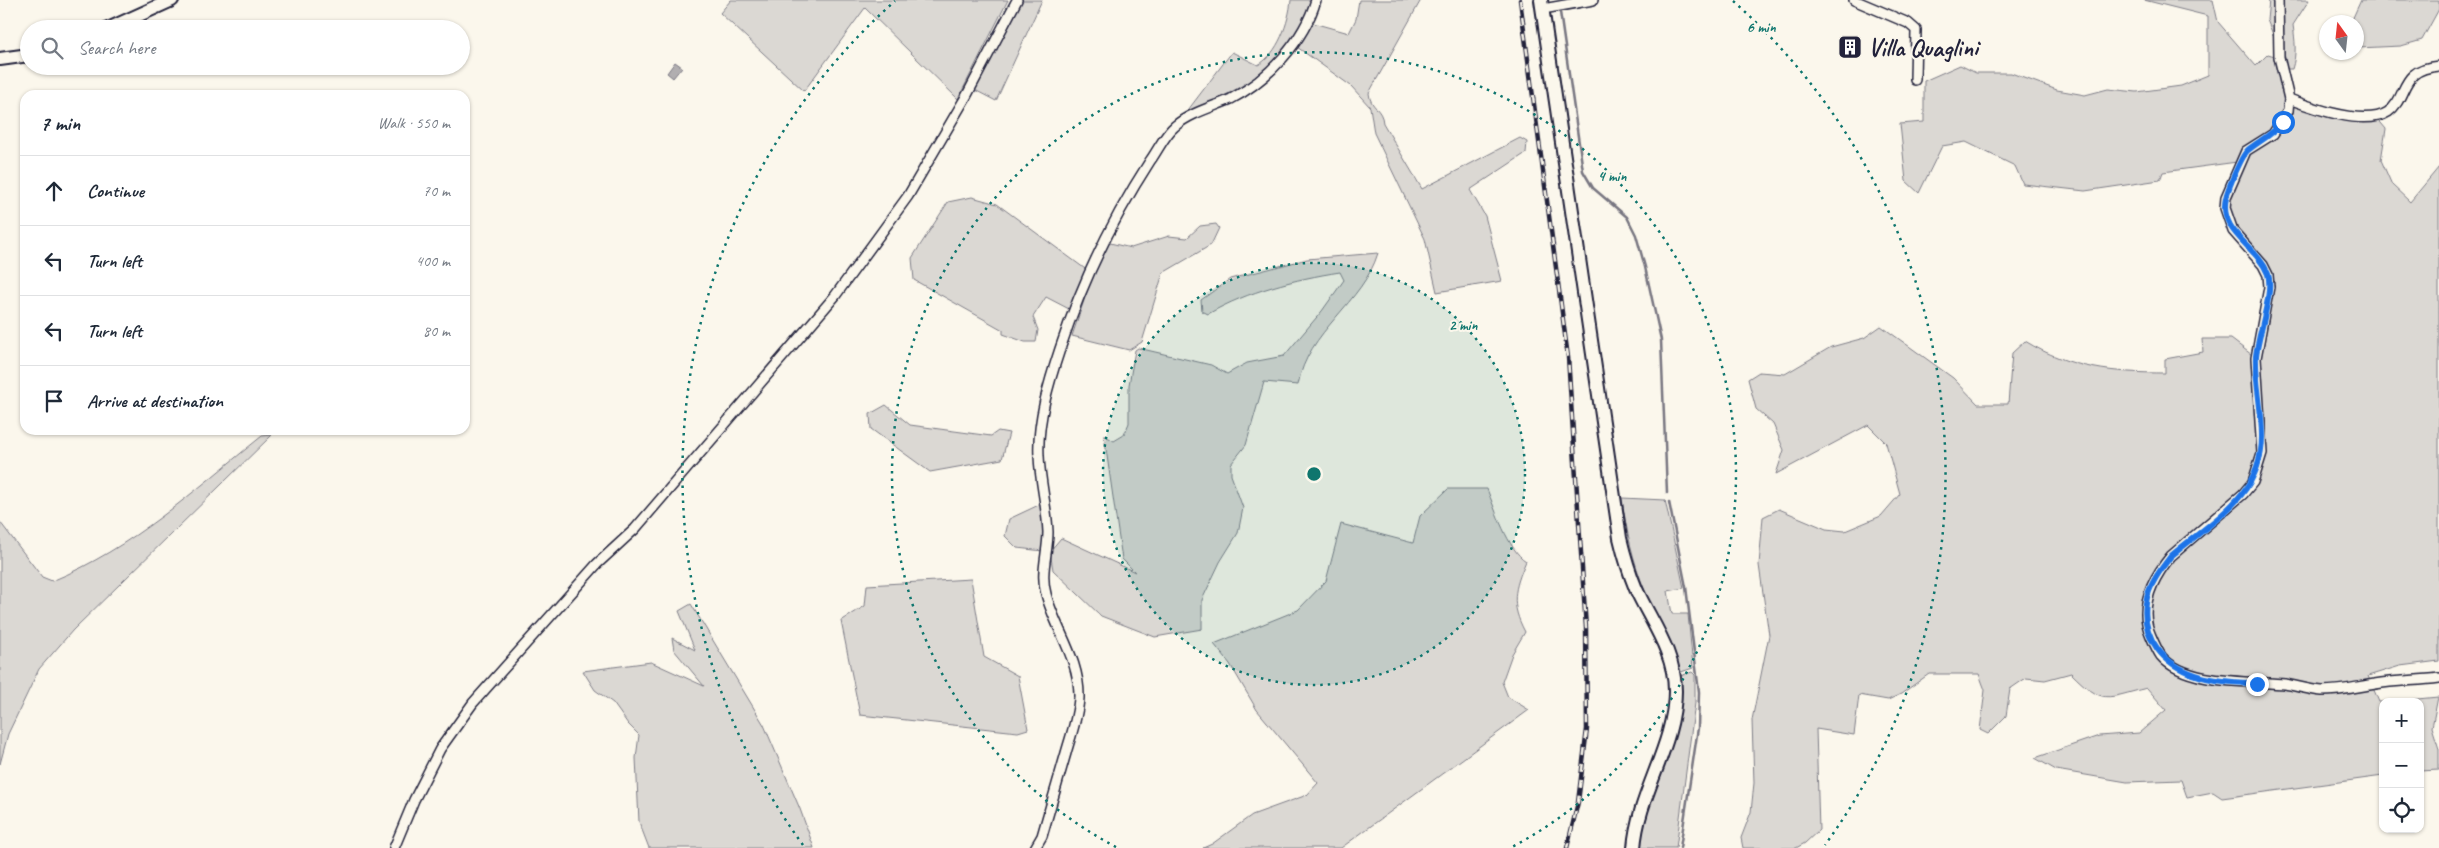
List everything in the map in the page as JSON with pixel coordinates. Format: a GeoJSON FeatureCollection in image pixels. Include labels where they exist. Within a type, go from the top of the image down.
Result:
{"type":"FeatureCollection","features":[{"type":"Feature","properties":{"kind":"street"},"geometry":{"type":"LineString","coordinates":[[128,20],[172,0]]}},
{"type":"Feature","properties":{"kind":"street"},"geometry":{"type":"LineString","coordinates":[[394,848],[414,800],[440,749],[473,703],[597,564],[635,529],[835,296],[908,196],[966,95],[1017,0]]}},
{"type":"Feature","properties":{"kind":"street"},"geometry":{"type":"LineString","coordinates":[[1035,848],[1042,836],[1048,818],[1075,723],[1079,699],[1078,680],[1071,655],[1046,594],[1043,580],[1048,533],[1039,458],[1039,439],[1059,350],[1099,250],[1170,130],[1182,121],[1250,88],[1265,75],[1297,39],[1307,22],[1316,0]]}},
{"type":"Feature","properties":{"kind":"street"},"geometry":{"type":"LineString","coordinates":[[1593,0],[1542,5],[1620,538],[1636,589],[1666,646],[1674,674],[1674,705],[1671,722],[1642,808],[1634,848]]}},
{"type":"Feature","properties":{"kind":"street"},"geometry":{"type":"LineString","coordinates":[[1854,0],[1908,23],[1916,30],[1915,80]]}},
{"type":"Feature","properties":{"kind":"street"},"geometry":{"type":"LineString","coordinates":[[2278,0],[2278,51],[2289,99],[2288,111],[2283,122],[2273,134],[2246,152],[2226,198],[2225,208],[2233,231],[2263,265],[2268,275],[2269,287],[2256,358],[2262,453],[2253,482],[2243,494],[2171,556],[2161,568],[2146,601],[2145,616],[2148,631],[2162,657],[2196,676],[2223,680],[2286,684],[2319,691],[2342,691],[2374,684],[2439,678]]}},
{"type":"Feature","properties":{"kind":"street"},"geometry":{"type":"LineString","coordinates":[[0,59],[20,56]]}},
{"type":"Feature","properties":{"kind":"street"},"geometry":{"type":"LineString","coordinates":[[2289,99],[2359,118],[2376,117],[2390,111],[2404,86],[2416,72],[2429,67],[2439,66]]}},
{"type":"Feature","properties":{"kind":"shaded area"},"geometry":{"type":"Polygon","coordinates":[[[731,0],[1008,0],[958,99],[865,8],[804,91],[720,13],[731,0]]]}},
{"type":"Feature","properties":{"kind":"shaded area"},"geometry":{"type":"Polygon","coordinates":[[[1021,0],[1042,0],[996,101],[973,89],[1021,0]]]}},
{"type":"Feature","properties":{"kind":"shaded area"},"geometry":{"type":"Polygon","coordinates":[[[1291,0],[1313,0],[1303,23],[1278,58],[1246,83],[1185,114],[1232,52],[1258,65],[1265,60],[1281,37],[1288,18],[1291,0]]]}},
{"type":"Feature","properties":{"kind":"shaded area"},"geometry":{"type":"Polygon","coordinates":[[[1359,0],[1421,0],[1369,93],[1371,102],[1381,114],[1383,123],[1422,189],[1520,138],[1527,142],[1526,153],[1470,190],[1485,216],[1502,281],[1437,292],[1425,239],[1374,133],[1370,107],[1351,86],[1297,47],[1313,23],[1349,33],[1356,19],[1359,0]]]}},
{"type":"Feature","properties":{"kind":"shaded area"},"geometry":{"type":"Polygon","coordinates":[[[2144,0],[2213,0],[2218,22],[2256,66],[2268,54],[2278,57],[2277,44],[2267,20],[2269,0],[2309,0],[2293,25],[2295,52],[2292,69],[2282,69],[2289,99],[2301,104],[2376,117],[2386,129],[2381,160],[2392,185],[2410,202],[2439,167],[2439,661],[2400,666],[2368,676],[2379,702],[2379,777],[2222,798],[2213,792],[2187,797],[2181,780],[2127,782],[2056,770],[2035,758],[2099,736],[2139,733],[2166,710],[2147,688],[2106,697],[2091,691],[2071,673],[2045,680],[2026,678],[2010,689],[2006,716],[1988,734],[1980,730],[1985,690],[1979,674],[1929,674],[1901,694],[1888,700],[1859,695],[1854,735],[1816,729],[1819,830],[1805,843],[1796,848],[1743,848],[1741,838],[1751,812],[1754,783],[1752,720],[1769,635],[1759,565],[1763,517],[1779,509],[1826,529],[1845,531],[1881,516],[1900,494],[1886,443],[1868,425],[1776,474],[1784,450],[1773,424],[1756,409],[1748,379],[1759,372],[1785,374],[1831,347],[1864,338],[1881,326],[1953,378],[1978,404],[2008,404],[2012,353],[2025,341],[2059,358],[2093,368],[2128,372],[2165,373],[2165,359],[2203,352],[2202,339],[2231,339],[2256,358],[2268,275],[2242,242],[2225,208],[2237,162],[2163,172],[2160,180],[2085,191],[2023,184],[2015,166],[1966,142],[1942,146],[1919,193],[1906,181],[1900,124],[1924,122],[1924,81],[1960,65],[1976,73],[2011,73],[2057,90],[2085,95],[2108,89],[2137,92],[2181,86],[2208,75],[2208,16],[2144,0]]]}},
{"type":"Feature","properties":{"kind":"shaded area"},"geometry":{"type":"Polygon","coordinates":[[[2361,0],[2439,0],[2439,9],[2422,40],[2401,46],[2364,48],[2364,15],[2354,15],[2361,0]]]}},
{"type":"Feature","properties":{"kind":"shaded area"},"geometry":{"type":"Polygon","coordinates":[[[675,62],[682,67],[673,78],[667,73],[675,62]]]}},
{"type":"Feature","properties":{"kind":"shaded area"},"geometry":{"type":"Polygon","coordinates":[[[972,197],[997,204],[1088,271],[1071,310],[1046,297],[1033,317],[1038,330],[1036,342],[1025,342],[1003,334],[1003,330],[914,280],[912,258],[948,202],[972,197]]]}},
{"type":"Feature","properties":{"kind":"shaded area"},"geometry":{"type":"Polygon","coordinates":[[[1216,224],[1219,228],[1211,245],[1163,273],[1142,342],[1129,350],[1072,336],[1101,250],[1110,243],[1131,248],[1169,236],[1187,238],[1200,226],[1216,224]]]}},
{"type":"Feature","properties":{"kind":"shaded area"},"geometry":{"type":"Polygon","coordinates":[[[1378,253],[1371,271],[1360,287],[1312,349],[1303,366],[1298,385],[1264,382],[1246,445],[1231,464],[1231,475],[1243,508],[1238,533],[1220,562],[1202,600],[1202,629],[1155,637],[1101,616],[1053,570],[1050,551],[1061,538],[1135,572],[1122,559],[1104,435],[1114,441],[1124,435],[1129,423],[1129,385],[1135,350],[1138,348],[1211,365],[1227,374],[1247,363],[1284,356],[1322,311],[1344,280],[1340,272],[1306,278],[1255,292],[1208,314],[1202,311],[1201,300],[1230,279],[1307,259],[1378,253]]]}},
{"type":"Feature","properties":{"kind":"shaded area"},"geometry":{"type":"Polygon","coordinates":[[[886,405],[910,425],[991,436],[998,431],[1009,433],[1002,459],[930,472],[871,429],[870,414],[886,405]]]}},
{"type":"Feature","properties":{"kind":"shaded area"},"geometry":{"type":"Polygon","coordinates":[[[272,435],[73,630],[39,669],[8,734],[0,764],[0,522],[42,577],[52,581],[81,568],[136,535],[187,497],[262,436],[272,435]]]}},
{"type":"Feature","properties":{"kind":"shaded area"},"geometry":{"type":"Polygon","coordinates":[[[1448,489],[1487,489],[1508,539],[1519,556],[1526,561],[1515,596],[1517,613],[1525,632],[1512,654],[1502,682],[1508,697],[1529,710],[1341,848],[1203,848],[1212,844],[1252,815],[1307,795],[1318,783],[1257,710],[1230,664],[1214,644],[1298,610],[1326,581],[1341,524],[1413,543],[1420,516],[1448,489]]]}},
{"type":"Feature","properties":{"kind":"shaded area"},"geometry":{"type":"Polygon","coordinates":[[[1622,498],[1665,500],[1684,588],[1668,591],[1672,614],[1688,614],[1693,668],[1678,673],[1669,641],[1645,591],[1637,568],[1628,534],[1622,498]]]}},
{"type":"Feature","properties":{"kind":"shaded area"},"geometry":{"type":"Polygon","coordinates":[[[1043,503],[1043,551],[1017,548],[1005,536],[1009,519],[1043,503]]]}},
{"type":"Feature","properties":{"kind":"shaded area"},"geometry":{"type":"Polygon","coordinates":[[[971,579],[984,657],[1018,676],[1028,729],[1018,732],[860,715],[841,621],[865,606],[867,585],[971,579]]]}},
{"type":"Feature","properties":{"kind":"shaded area"},"geometry":{"type":"Polygon","coordinates":[[[691,604],[764,725],[800,809],[814,848],[649,848],[639,822],[636,758],[639,735],[628,724],[613,703],[595,690],[583,671],[651,662],[704,686],[674,650],[672,638],[695,650],[679,611],[691,604]]]}},
{"type":"Feature","properties":{"kind":"shaded area"},"geometry":{"type":"Polygon","coordinates":[[[1692,672],[1695,675],[1695,703],[1676,848],[1640,848],[1642,827],[1680,676],[1692,672]]]}},
{"type":"Feature","properties":{"kind":"shaded area"},"geometry":{"type":"Polygon","coordinates":[[[2438,697],[2432,727],[2439,749],[2439,770],[2424,771],[2424,698],[2438,697]]]}},
{"type":"Feature","properties":{"kind":"waterway"},"geometry":{"type":"LineString","coordinates":[[1560,12],[1583,171],[1593,188],[1627,217],[1636,235],[1645,267],[1661,340],[1667,493]]}},
{"type":"Feature","properties":{"kind":"waterway"},"geometry":{"type":"LineString","coordinates":[[1669,502],[1686,587],[1699,692],[1698,728],[1680,848]]}},
{"type":"Feature","properties":{"kind":"railway"},"geometry":{"type":"LineString","coordinates":[[1520,0],[1568,357],[1586,628],[1587,729],[1578,802],[1567,848]]}},
{"type":"Feature","properties":{"kind":"place","name":"Villa Quaglini"},"geometry":{"type":"Point","coordinates":[1850,47]}},
{"type":"Feature","properties":{"kind":"route"},"geometry":{"type":"LineString","coordinates":[[2257,684],[2196,676],[2174,665],[2162,657],[2155,646],[2148,631],[2145,616],[2146,601],[2161,568],[2171,556],[2243,494],[2253,482],[2258,468],[2262,453],[2262,435],[2256,358],[2269,287],[2268,275],[2263,265],[2233,231],[2225,208],[2226,198],[2246,152],[2273,134],[2283,122]]}}]}
